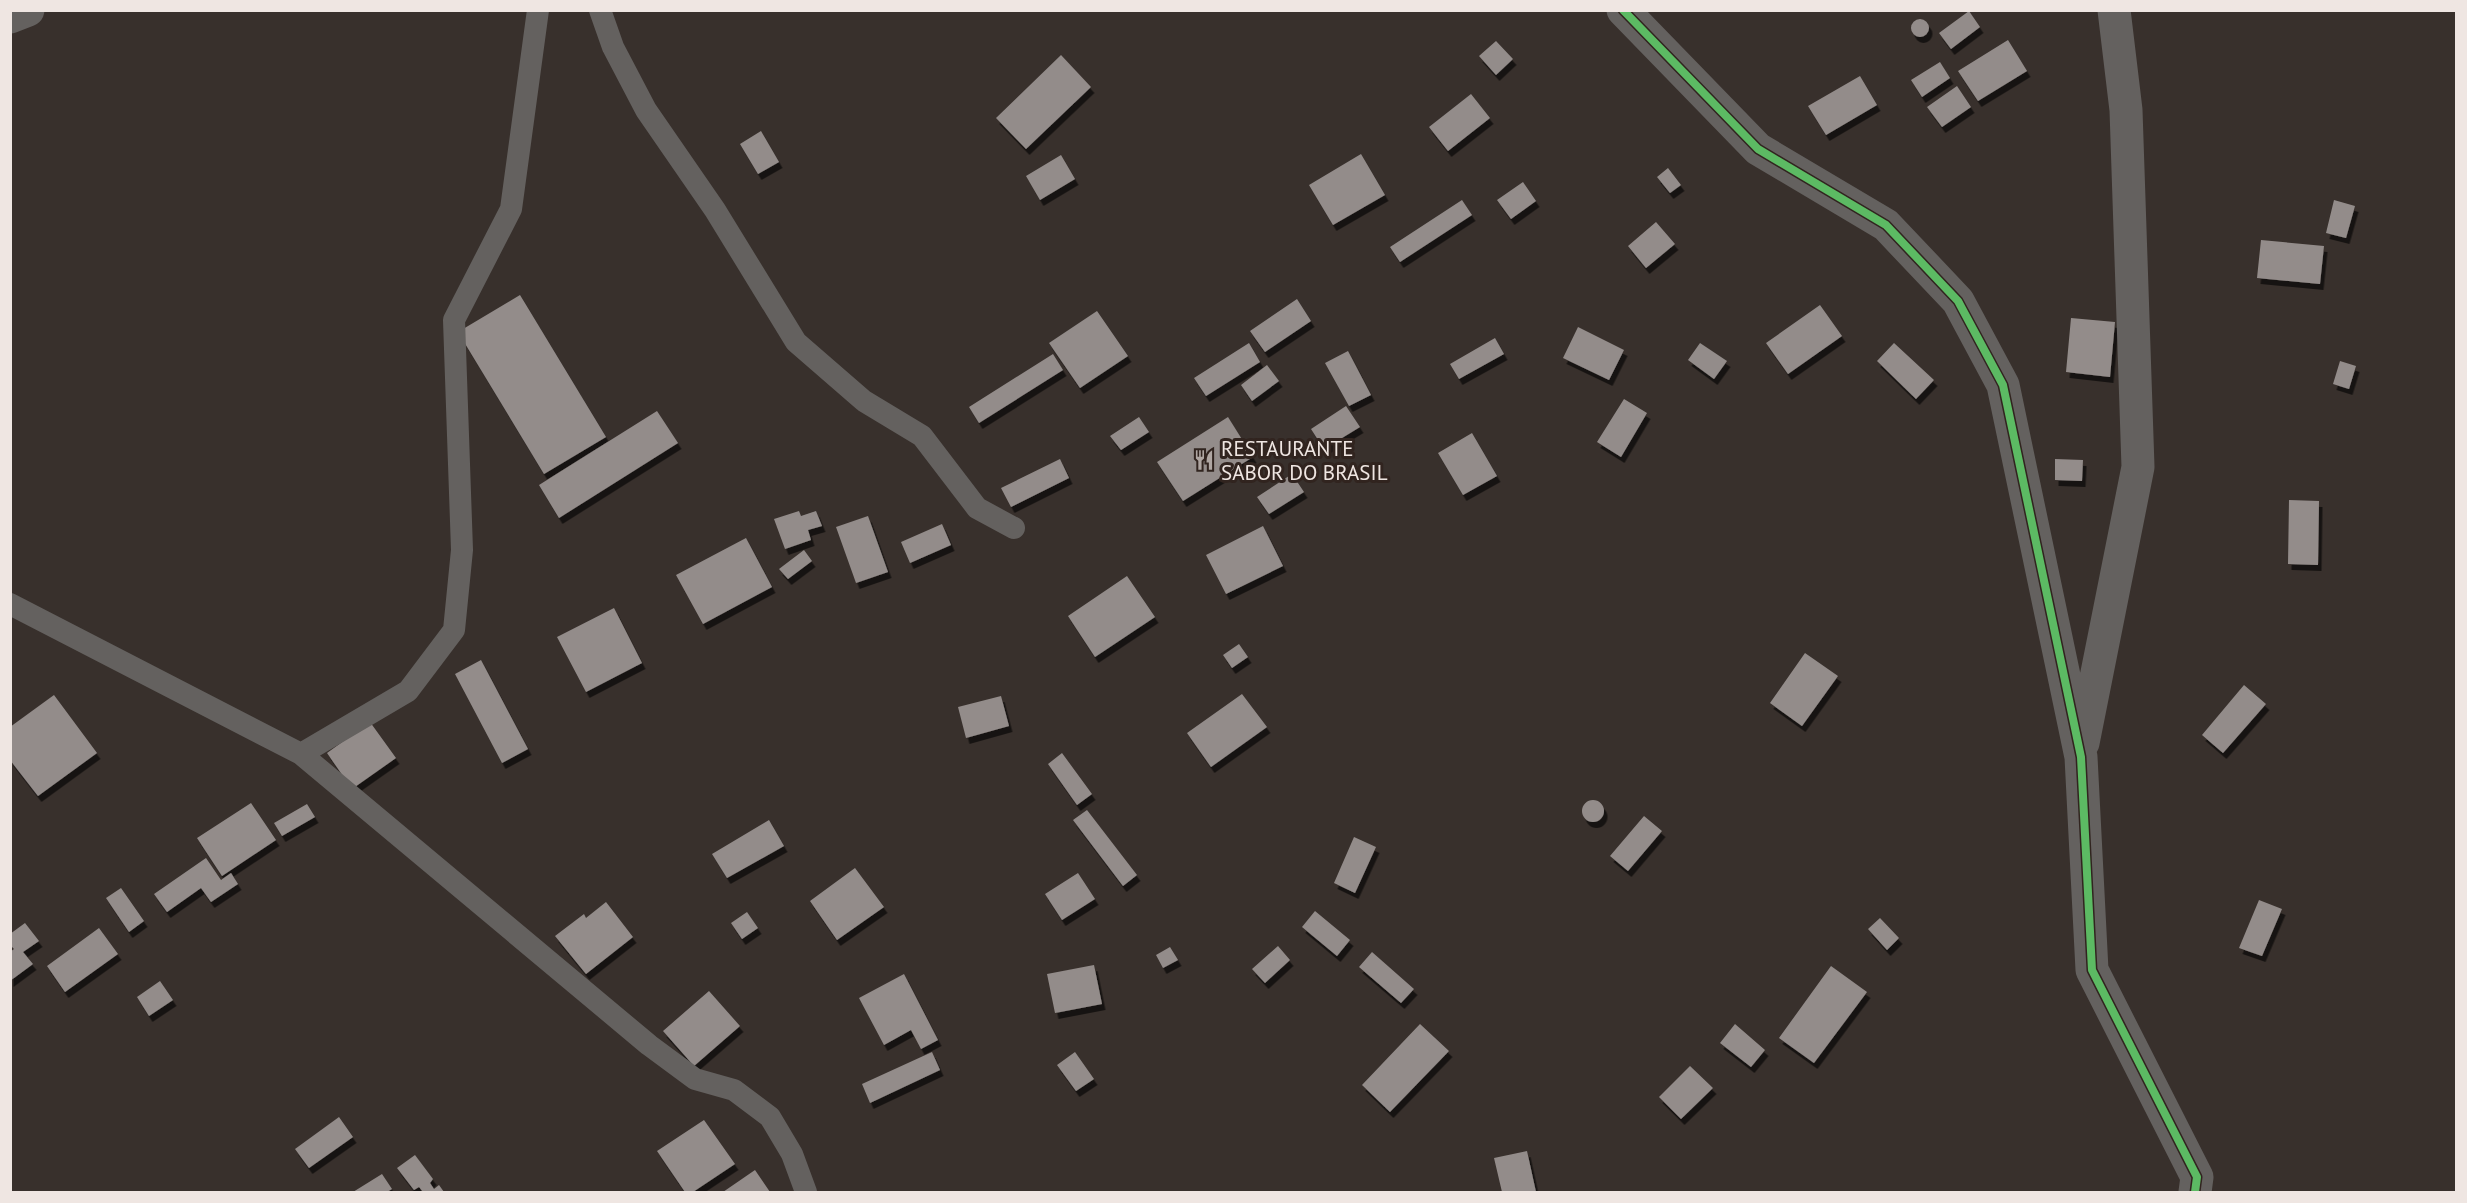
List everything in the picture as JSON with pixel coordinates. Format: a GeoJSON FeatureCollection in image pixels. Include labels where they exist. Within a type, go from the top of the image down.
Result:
{"type":"FeatureCollection","features":[{"type":"Feature","properties":{"kind":"street"},"geometry":{"type":"LineString","coordinates":[[10,17],[28,10]]}},
{"type":"Feature","properties":{"kind":"street"},"geometry":{"type":"LineString","coordinates":[[1623,10],[1758,149],[1886,225],[1958,301],[2003,385],[2081,757],[2092,970],[2197,1177],[2195,1192]]}},
{"type":"Feature","properties":{"kind":"street"},"geometry":{"type":"LineString","coordinates":[[2081,757],[2138,467],[2126,110],[2114,10]]}},
{"type":"Feature","properties":{"kind":"lane"},"geometry":{"type":"LineString","coordinates":[[302,754],[408,691],[454,630],[462,550],[453,320],[511,210],[538,10]]}},
{"type":"Feature","properties":{"kind":"lane"},"geometry":{"type":"LineString","coordinates":[[600,10],[613,47],[646,110],[715,210],[796,342],[864,401],[922,436],[977,508],[1014,528]]}},
{"type":"Feature","properties":{"kind":"lane"},"geometry":{"type":"LineString","coordinates":[[10,604],[302,754],[649,1045],[695,1079],[734,1090],[770,1117],[792,1154],[806,1192]]}},
{"type":"Feature","properties":{"kind":"building"},"geometry":{"type":"Polygon","coordinates":[[[1969,11],[1980,27],[1951,49],[1939,33],[1969,11]]]}},
{"type":"Feature","properties":{"kind":"building"},"geometry":{"type":"Polygon","coordinates":[[[1916,19],[1924,19],[1929,24],[1927,35],[1916,37],[1911,32],[1911,24],[1916,19]]]}},
{"type":"Feature","properties":{"kind":"building"},"geometry":{"type":"Polygon","coordinates":[[[2008,40],[2027,71],[1978,101],[1958,71],[2008,40]]]}},
{"type":"Feature","properties":{"kind":"building"},"geometry":{"type":"Polygon","coordinates":[[[1496,41],[1513,59],[1496,75],[1479,56],[1496,41]]]}},
{"type":"Feature","properties":{"kind":"building"},"geometry":{"type":"Polygon","coordinates":[[[1061,55],[1091,87],[1026,149],[996,118],[1061,55]]]}},
{"type":"Feature","properties":{"kind":"building"},"geometry":{"type":"Polygon","coordinates":[[[1940,62],[1950,78],[1922,97],[1911,80],[1940,62]]]}},
{"type":"Feature","properties":{"kind":"building"},"geometry":{"type":"Polygon","coordinates":[[[1860,76],[1877,105],[1826,135],[1808,106],[1860,76]]]}},
{"type":"Feature","properties":{"kind":"building"},"geometry":{"type":"Polygon","coordinates":[[[1957,86],[1971,107],[1942,127],[1927,107],[1957,86]]]}},
{"type":"Feature","properties":{"kind":"building"},"geometry":{"type":"Polygon","coordinates":[[[1471,94],[1490,118],[1448,151],[1429,127],[1471,94]]]}},
{"type":"Feature","properties":{"kind":"building"},"geometry":{"type":"Polygon","coordinates":[[[761,131],[779,162],[758,174],[740,144],[761,131]]]}},
{"type":"Feature","properties":{"kind":"building"},"geometry":{"type":"Polygon","coordinates":[[[1361,154],[1385,195],[1333,225],[1309,185],[1361,154]]]}},
{"type":"Feature","properties":{"kind":"building"},"geometry":{"type":"Polygon","coordinates":[[[1061,155],[1075,179],[1040,200],[1026,176],[1061,155]]]}},
{"type":"Feature","properties":{"kind":"building"},"geometry":{"type":"Polygon","coordinates":[[[1668,168],[1681,185],[1670,193],[1657,177],[1668,168]]]}},
{"type":"Feature","properties":{"kind":"building"},"geometry":{"type":"Polygon","coordinates":[[[1523,182],[1536,201],[1511,219],[1497,200],[1523,182]]]}},
{"type":"Feature","properties":{"kind":"building"},"geometry":{"type":"Polygon","coordinates":[[[1462,200],[1472,215],[1400,262],[1390,247],[1462,200]]]}},
{"type":"Feature","properties":{"kind":"building"},"geometry":{"type":"Polygon","coordinates":[[[2334,200],[2355,206],[2346,238],[2326,233],[2334,200]]]}},
{"type":"Feature","properties":{"kind":"building"},"geometry":{"type":"Polygon","coordinates":[[[1656,222],[1675,244],[1646,268],[1628,246],[1656,222]]]}},
{"type":"Feature","properties":{"kind":"building"},"geometry":{"type":"Polygon","coordinates":[[[2261,240],[2324,246],[2320,284],[2257,278],[2261,240]]]}},
{"type":"Feature","properties":{"kind":"building"},"geometry":{"type":"Polygon","coordinates":[[[520,295],[606,437],[544,474],[458,332],[520,295]]]}},
{"type":"Feature","properties":{"kind":"building"},"geometry":{"type":"Polygon","coordinates":[[[1297,299],[1311,321],[1265,352],[1250,331],[1297,299]]]}},
{"type":"Feature","properties":{"kind":"building"},"geometry":{"type":"Polygon","coordinates":[[[1820,305],[1842,336],[1788,374],[1766,343],[1820,305]]]}},
{"type":"Feature","properties":{"kind":"building"},"geometry":{"type":"Polygon","coordinates":[[[1097,311],[1128,356],[1080,388],[1049,343],[1097,311]]]}},
{"type":"Feature","properties":{"kind":"building"},"geometry":{"type":"Polygon","coordinates":[[[2071,318],[2115,322],[2110,377],[2066,372],[2071,318]]]}},
{"type":"Feature","properties":{"kind":"building"},"geometry":{"type":"Polygon","coordinates":[[[1578,327],[1624,350],[1609,380],[1563,358],[1578,327]]]}},
{"type":"Feature","properties":{"kind":"building"},"geometry":{"type":"Polygon","coordinates":[[[1495,338],[1504,354],[1459,379],[1450,364],[1495,338]]]}},
{"type":"Feature","properties":{"kind":"building"},"geometry":{"type":"Polygon","coordinates":[[[1249,343],[1260,362],[1206,396],[1194,378],[1249,343]]]}},
{"type":"Feature","properties":{"kind":"building"},"geometry":{"type":"Polygon","coordinates":[[[1700,343],[1727,361],[1714,379],[1688,360],[1700,343]]]}},
{"type":"Feature","properties":{"kind":"building"},"geometry":{"type":"Polygon","coordinates":[[[1894,343],[1934,380],[1916,399],[1877,361],[1894,343]]]}},
{"type":"Feature","properties":{"kind":"building"},"geometry":{"type":"Polygon","coordinates":[[[1348,351],[1371,395],[1349,406],[1325,363],[1348,351]]]}},
{"type":"Feature","properties":{"kind":"building"},"geometry":{"type":"Polygon","coordinates":[[[1053,354],[1063,370],[979,423],[969,407],[1053,354]]]}},
{"type":"Feature","properties":{"kind":"building"},"geometry":{"type":"Polygon","coordinates":[[[2340,361],[2356,366],[2349,389],[2333,384],[2340,361]]]}},
{"type":"Feature","properties":{"kind":"building"},"geometry":{"type":"Polygon","coordinates":[[[1267,365],[1279,381],[1252,401],[1241,385],[1267,365]]]}},
{"type":"Feature","properties":{"kind":"building"},"geometry":{"type":"Polygon","coordinates":[[[1624,399],[1647,413],[1621,457],[1597,442],[1624,399]]]}},
{"type":"Feature","properties":{"kind":"building"},"geometry":{"type":"Polygon","coordinates":[[[1346,406],[1360,427],[1324,449],[1311,429],[1346,406]]]}},
{"type":"Feature","properties":{"kind":"building"},"geometry":{"type":"Polygon","coordinates":[[[657,411],[678,443],[559,518],[539,485],[657,411]]]}},
{"type":"Feature","properties":{"kind":"building"},"geometry":{"type":"Polygon","coordinates":[[[1139,417],[1149,432],[1121,450],[1110,436],[1139,417]]]}},
{"type":"Feature","properties":{"kind":"building"},"geometry":{"type":"Polygon","coordinates":[[[1228,417],[1253,457],[1183,501],[1157,462],[1228,417]]]}},
{"type":"Feature","properties":{"kind":"building"},"geometry":{"type":"Polygon","coordinates":[[[1472,433],[1497,476],[1463,495],[1438,453],[1472,433]]]}},
{"type":"Feature","properties":{"kind":"building"},"geometry":{"type":"Polygon","coordinates":[[[1060,459],[1069,478],[1011,507],[1001,488],[1060,459]]]}},
{"type":"Feature","properties":{"kind":"building"},"geometry":{"type":"Polygon","coordinates":[[[2055,459],[2083,460],[2082,481],[2055,480],[2055,459]]]}},
{"type":"Feature","properties":{"kind":"building"},"geometry":{"type":"Polygon","coordinates":[[[1292,474],[1304,492],[1269,514],[1257,497],[1292,474]]]}},
{"type":"Feature","properties":{"kind":"building"},"geometry":{"type":"Polygon","coordinates":[[[2289,500],[2319,501],[2318,565],[2288,564],[2289,500]]]}},
{"type":"Feature","properties":{"kind":"building"},"geometry":{"type":"Polygon","coordinates":[[[799,511],[801,516],[816,511],[822,526],[808,530],[811,540],[785,549],[774,519],[799,511]]]}},
{"type":"Feature","properties":{"kind":"building"},"geometry":{"type":"Polygon","coordinates":[[[868,516],[888,572],[856,583],[836,527],[868,516]]]}},
{"type":"Feature","properties":{"kind":"building"},"geometry":{"type":"Polygon","coordinates":[[[942,524],[951,545],[910,563],[901,542],[942,524]]]}},
{"type":"Feature","properties":{"kind":"building"},"geometry":{"type":"Polygon","coordinates":[[[1263,526],[1283,566],[1226,594],[1206,555],[1263,526]]]}},
{"type":"Feature","properties":{"kind":"building"},"geometry":{"type":"Polygon","coordinates":[[[746,538],[772,587],[703,624],[676,575],[746,538]]]}},
{"type":"Feature","properties":{"kind":"building"},"geometry":{"type":"Polygon","coordinates":[[[804,550],[812,561],[788,579],[779,569],[804,550]]]}},
{"type":"Feature","properties":{"kind":"building"},"geometry":{"type":"Polygon","coordinates":[[[1127,576],[1155,617],[1095,657],[1068,616],[1127,576]]]}},
{"type":"Feature","properties":{"kind":"building"},"geometry":{"type":"Polygon","coordinates":[[[614,608],[642,663],[586,692],[557,637],[614,608]]]}},
{"type":"Feature","properties":{"kind":"building"},"geometry":{"type":"Polygon","coordinates":[[[1239,644],[1248,657],[1232,668],[1223,655],[1239,644]]]}},
{"type":"Feature","properties":{"kind":"building"},"geometry":{"type":"Polygon","coordinates":[[[1805,653],[1838,676],[1802,726],[1770,703],[1805,653]]]}},
{"type":"Feature","properties":{"kind":"building"},"geometry":{"type":"Polygon","coordinates":[[[481,660],[528,749],[502,763],[455,674],[481,660]]]}},
{"type":"Feature","properties":{"kind":"building"},"geometry":{"type":"Polygon","coordinates":[[[2244,685],[2266,704],[2223,753],[2202,735],[2244,685]]]}},
{"type":"Feature","properties":{"kind":"building"},"geometry":{"type":"Polygon","coordinates":[[[1242,694],[1267,727],[1211,767],[1187,733],[1242,694]]]}},
{"type":"Feature","properties":{"kind":"building"},"geometry":{"type":"Polygon","coordinates":[[[54,695],[97,753],[38,796],[10,760],[10,727],[54,695]]]}},
{"type":"Feature","properties":{"kind":"building"},"geometry":{"type":"Polygon","coordinates":[[[1001,696],[1009,726],[966,738],[958,707],[1001,696]]]}},
{"type":"Feature","properties":{"kind":"building"},"geometry":{"type":"Polygon","coordinates":[[[370,722],[396,758],[352,789],[327,753],[370,722]]]}},
{"type":"Feature","properties":{"kind":"building"},"geometry":{"type":"Polygon","coordinates":[[[1062,753],[1092,794],[1077,805],[1048,764],[1062,753]]]}},
{"type":"Feature","properties":{"kind":"building"},"geometry":{"type":"Polygon","coordinates":[[[1593,800],[1601,803],[1604,811],[1601,819],[1593,822],[1585,819],[1582,811],[1585,803],[1593,800]]]}},
{"type":"Feature","properties":{"kind":"building"},"geometry":{"type":"Polygon","coordinates":[[[251,803],[276,840],[222,876],[197,838],[251,803]]]}},
{"type":"Feature","properties":{"kind":"building"},"geometry":{"type":"Polygon","coordinates":[[[307,804],[315,817],[282,836],[274,823],[307,804]]]}},
{"type":"Feature","properties":{"kind":"building"},"geometry":{"type":"Polygon","coordinates":[[[1087,810],[1137,875],[1123,886],[1073,820],[1087,810]]]}},
{"type":"Feature","properties":{"kind":"building"},"geometry":{"type":"Polygon","coordinates":[[[1644,816],[1662,831],[1628,871],[1610,856],[1644,816]]]}},
{"type":"Feature","properties":{"kind":"building"},"geometry":{"type":"Polygon","coordinates":[[[769,820],[784,846],[727,878],[712,854],[769,820]]]}},
{"type":"Feature","properties":{"kind":"building"},"geometry":{"type":"Polygon","coordinates":[[[1354,837],[1376,847],[1355,893],[1334,883],[1354,837]]]}},
{"type":"Feature","properties":{"kind":"building"},"geometry":{"type":"Polygon","coordinates":[[[206,858],[221,880],[231,873],[238,884],[211,902],[201,888],[167,912],[154,894],[206,858]]]}},
{"type":"Feature","properties":{"kind":"building"},"geometry":{"type":"Polygon","coordinates":[[[855,868],[884,907],[837,940],[810,901],[855,868]]]}},
{"type":"Feature","properties":{"kind":"building"},"geometry":{"type":"Polygon","coordinates":[[[1078,873],[1095,899],[1062,920],[1045,894],[1078,873]]]}},
{"type":"Feature","properties":{"kind":"building"},"geometry":{"type":"Polygon","coordinates":[[[121,888],[144,921],[129,932],[106,898],[121,888]]]}},
{"type":"Feature","properties":{"kind":"building"},"geometry":{"type":"Polygon","coordinates":[[[2259,900],[2282,909],[2262,956],[2239,948],[2259,900]]]}},
{"type":"Feature","properties":{"kind":"building"},"geometry":{"type":"Polygon","coordinates":[[[606,902],[633,937],[586,974],[555,936],[584,914],[586,918],[606,902]]]}},
{"type":"Feature","properties":{"kind":"building"},"geometry":{"type":"Polygon","coordinates":[[[1315,911],[1350,940],[1337,956],[1302,927],[1315,911]]]}},
{"type":"Feature","properties":{"kind":"building"},"geometry":{"type":"Polygon","coordinates":[[[747,912],[758,928],[742,939],[731,923],[747,912]]]}},
{"type":"Feature","properties":{"kind":"building"},"geometry":{"type":"Polygon","coordinates":[[[1880,918],[1899,938],[1887,950],[1868,929],[1880,918]]]}},
{"type":"Feature","properties":{"kind":"building"},"geometry":{"type":"Polygon","coordinates":[[[25,923],[39,941],[23,952],[33,964],[10,981],[10,952],[14,949],[10,945],[10,934],[25,923]]]}},
{"type":"Feature","properties":{"kind":"building"},"geometry":{"type":"Polygon","coordinates":[[[99,928],[118,954],[65,992],[47,966],[99,928]]]}},
{"type":"Feature","properties":{"kind":"building"},"geometry":{"type":"Polygon","coordinates":[[[1278,946],[1290,960],[1265,983],[1252,969],[1278,946]]]}},
{"type":"Feature","properties":{"kind":"building"},"geometry":{"type":"Polygon","coordinates":[[[1170,947],[1178,960],[1163,968],[1156,955],[1170,947]]]}},
{"type":"Feature","properties":{"kind":"building"},"geometry":{"type":"Polygon","coordinates":[[[1372,952],[1414,989],[1401,1003],[1359,967],[1372,952]]]}},
{"type":"Feature","properties":{"kind":"building"},"geometry":{"type":"Polygon","coordinates":[[[1094,965],[1102,1004],[1055,1013],[1047,974],[1094,965]]]}},
{"type":"Feature","properties":{"kind":"building"},"geometry":{"type":"Polygon","coordinates":[[[1831,966],[1867,992],[1814,1063],[1779,1038],[1831,966]]]}},
{"type":"Feature","properties":{"kind":"building"},"geometry":{"type":"Polygon","coordinates":[[[904,974],[938,1040],[921,1049],[911,1030],[884,1045],[859,998],[904,974]]]}},
{"type":"Feature","properties":{"kind":"building"},"geometry":{"type":"Polygon","coordinates":[[[160,981],[173,1000],[149,1016],[137,997],[160,981]]]}},
{"type":"Feature","properties":{"kind":"building"},"geometry":{"type":"Polygon","coordinates":[[[709,991],[740,1026],[694,1066],[663,1031],[709,991]]]}},
{"type":"Feature","properties":{"kind":"building"},"geometry":{"type":"Polygon","coordinates":[[[1420,1024],[1449,1051],[1390,1112],[1362,1085],[1420,1024]]]}},
{"type":"Feature","properties":{"kind":"building"},"geometry":{"type":"Polygon","coordinates":[[[1735,1024],[1765,1050],[1751,1067],[1720,1043],[1735,1024]]]}},
{"type":"Feature","properties":{"kind":"building"},"geometry":{"type":"Polygon","coordinates":[[[932,1052],[940,1070],[870,1103],[862,1084],[932,1052]]]}},
{"type":"Feature","properties":{"kind":"building"},"geometry":{"type":"Polygon","coordinates":[[[1075,1052],[1094,1079],[1076,1091],[1057,1065],[1075,1052]]]}},
{"type":"Feature","properties":{"kind":"building"},"geometry":{"type":"Polygon","coordinates":[[[1690,1066],[1713,1088],[1681,1119],[1659,1097],[1690,1066]]]}},
{"type":"Feature","properties":{"kind":"building"},"geometry":{"type":"Polygon","coordinates":[[[339,1117],[353,1137],[309,1168],[295,1149],[339,1117]]]}},
{"type":"Feature","properties":{"kind":"building"},"geometry":{"type":"Polygon","coordinates":[[[704,1120],[735,1164],[693,1192],[685,1192],[657,1151],[704,1120]]]}},
{"type":"Feature","properties":{"kind":"building"},"geometry":{"type":"Polygon","coordinates":[[[1527,1151],[1536,1192],[1502,1192],[1494,1158],[1527,1151]]]}},
{"type":"Feature","properties":{"kind":"building"},"geometry":{"type":"Polygon","coordinates":[[[415,1155],[433,1179],[430,1183],[434,1189],[439,1185],[444,1192],[423,1192],[419,1187],[414,1190],[397,1168],[415,1155]]]}},
{"type":"Feature","properties":{"kind":"building"},"geometry":{"type":"Polygon","coordinates":[[[755,1170],[770,1192],[723,1192],[755,1170]]]}},
{"type":"Feature","properties":{"kind":"building"},"geometry":{"type":"Polygon","coordinates":[[[382,1174],[392,1189],[387,1192],[353,1192],[382,1174]]]}},
{"type":"Feature","properties":{"kind":"cycle path"},"geometry":{"type":"LineString","coordinates":[[1623,10],[1758,149],[1886,225],[1958,301],[2003,385],[2081,757],[2092,970],[2197,1177],[2195,1192]]}},
{"type":"Feature","properties":{"kind":"place","name":"RESTAURANTE SABOR DO BRASIL"},"geometry":{"type":"Point","coordinates":[1204,460]}}]}
